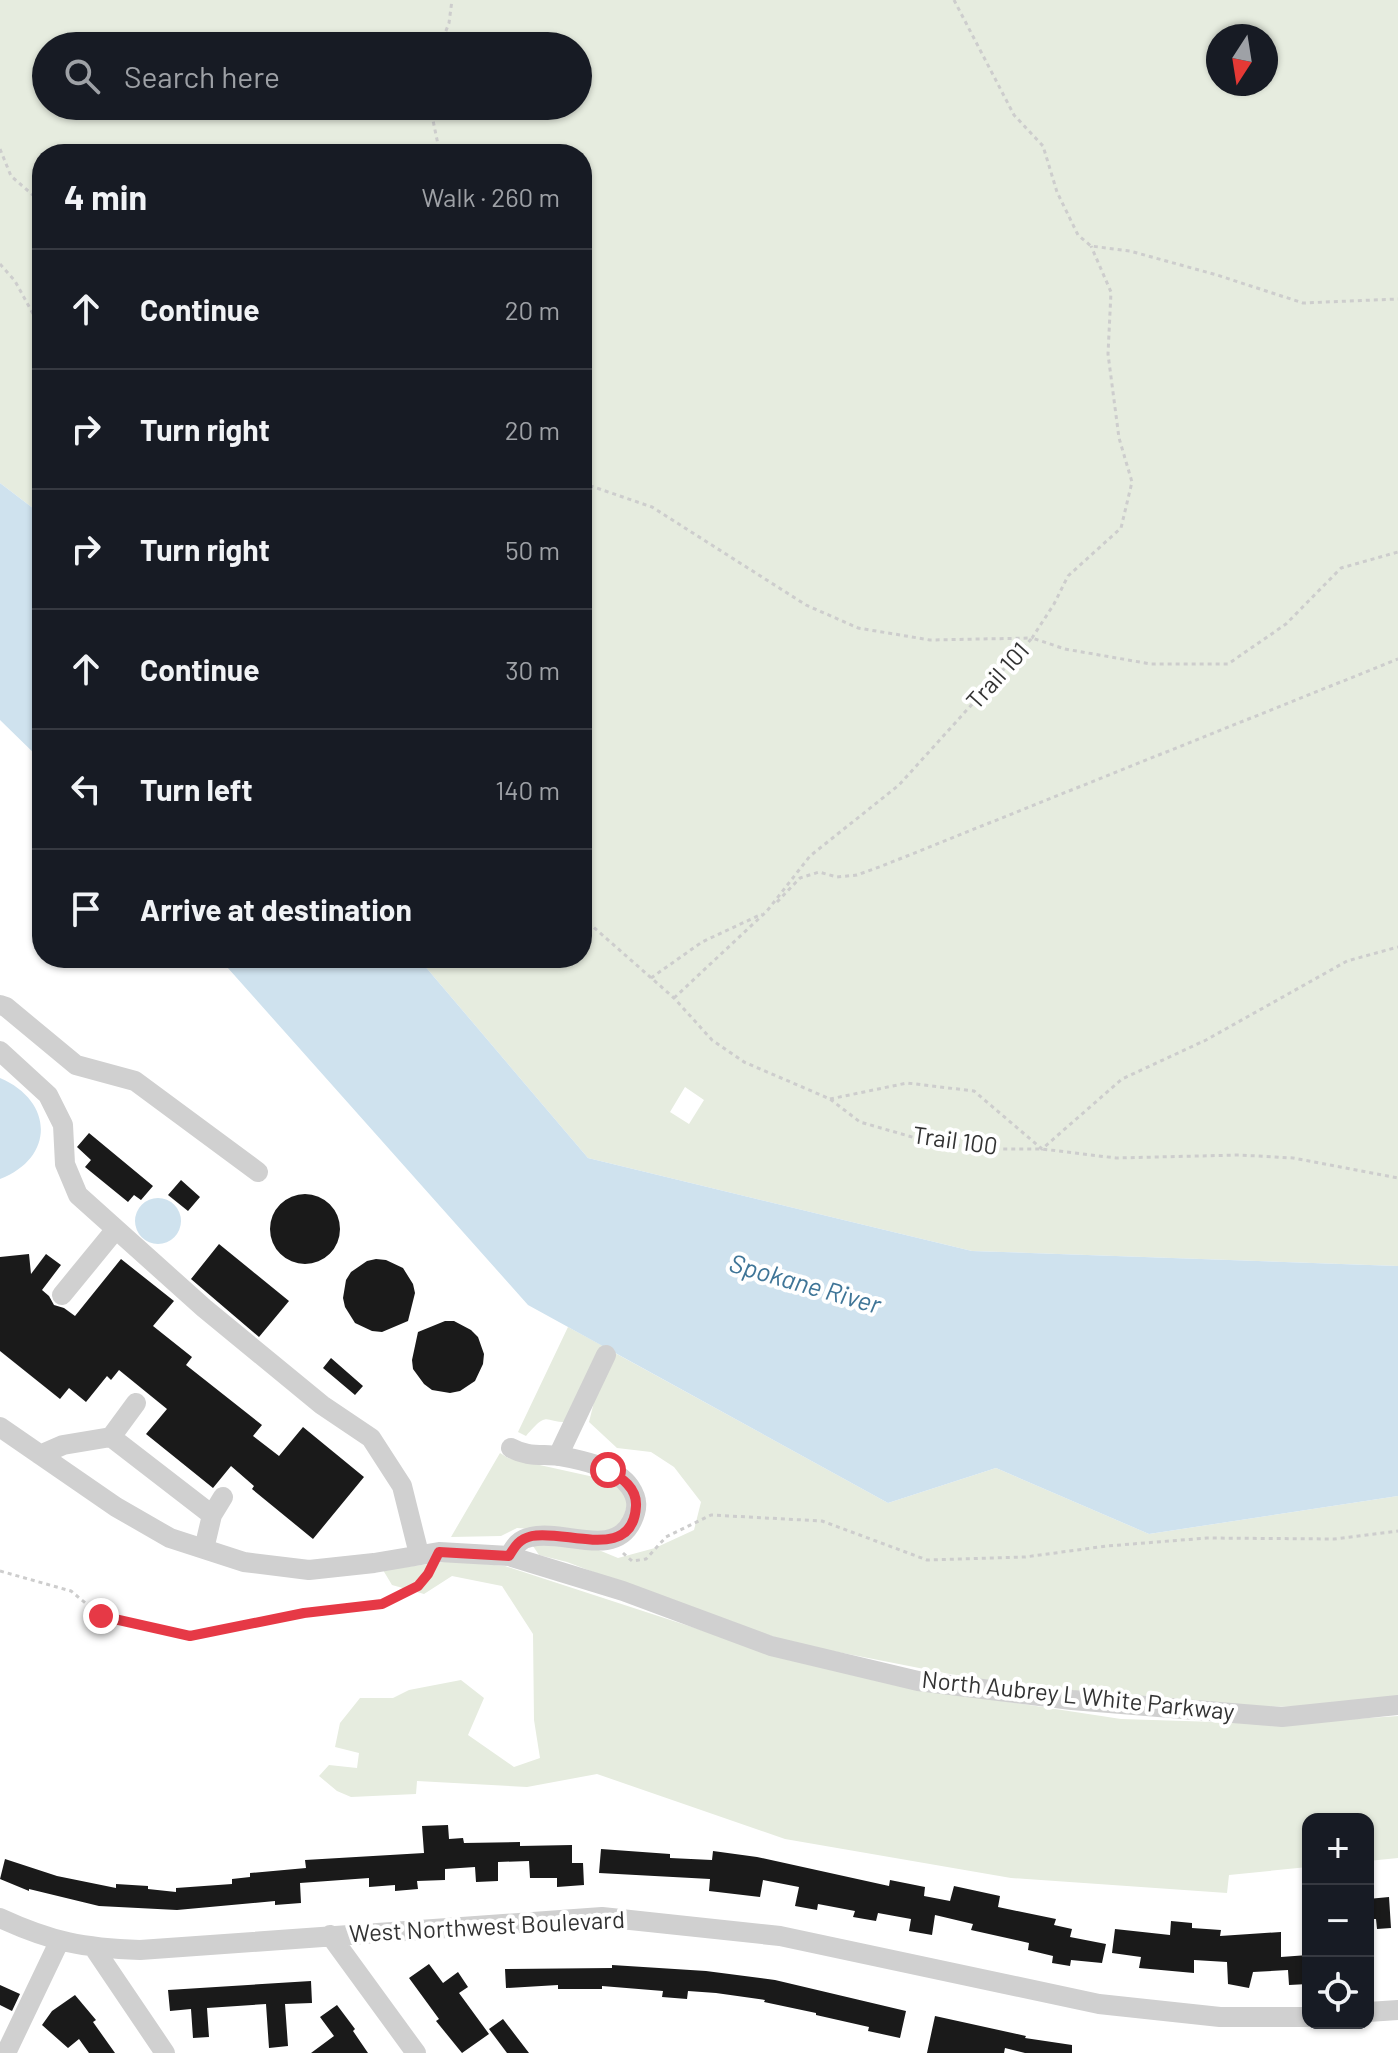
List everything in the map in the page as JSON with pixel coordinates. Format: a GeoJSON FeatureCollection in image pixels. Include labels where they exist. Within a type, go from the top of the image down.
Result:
{"type":"FeatureCollection","features":[{"type":"Feature","properties":{"kind":"street"},"geometry":{"type":"LineString","coordinates":[[0,1005],[76,1065],[135,1081],[258,1172]]}},
{"type":"Feature","properties":{"kind":"street"},"geometry":{"type":"LineString","coordinates":[[0,1051],[48,1095],[63,1125],[65,1164],[78,1195],[204,1308],[310,1395],[371,1438],[402,1486],[429,1553]]}},
{"type":"Feature","properties":{"kind":"street"},"geometry":{"type":"LineString","coordinates":[[62,1295],[116,1229]]}},
{"type":"Feature","properties":{"kind":"street"},"geometry":{"type":"LineString","coordinates":[[558,1456],[606,1355]]}},
{"type":"Feature","properties":{"kind":"street"},"geometry":{"type":"LineString","coordinates":[[111,1437],[136,1403]]}},
{"type":"Feature","properties":{"kind":"street","name":"North Aubrey L White Parkway"},"geometry":{"type":"LineString","coordinates":[[0,1427],[116,1507],[170,1538],[244,1562],[309,1570],[429,1553],[509,1556],[623,1591],[771,1646],[918,1681],[1072,1700],[1282,1717],[1398,1705]]}},
{"type":"Feature","properties":{"kind":"street"},"geometry":{"type":"LineString","coordinates":[[40,1455],[63,1445],[111,1437],[218,1506],[204,1549]]}},
{"type":"Feature","properties":{"kind":"street"},"geometry":{"type":"LineString","coordinates":[[509,1556],[517,1542],[532,1536],[617,1539],[629,1528],[636,1512],[637,1497],[624,1479],[608,1470],[558,1456],[521,1454],[511,1448]]}},
{"type":"Feature","properties":{"kind":"street","name":"West Northwest Boulevard"},"geometry":{"type":"LineString","coordinates":[[0,1918],[59,1942],[94,1948],[140,1950],[602,1917],[780,1936],[1099,2004],[1220,2017],[1302,2017]]}},
{"type":"Feature","properties":{"kind":"street"},"geometry":{"type":"LineString","coordinates":[[330,1935],[416,2053]]}},
{"type":"Feature","properties":{"kind":"street"},"geometry":{"type":"LineString","coordinates":[[6,2053],[59,1942]]}},
{"type":"Feature","properties":{"kind":"street"},"geometry":{"type":"LineString","coordinates":[[94,1948],[165,2053]]}},
{"type":"Feature","properties":{"kind":"street"},"geometry":{"type":"LineString","coordinates":[[1374,2012],[1398,2010]]}},
{"type":"Feature","properties":{"kind":"path"},"geometry":{"type":"LineString","coordinates":[[445,32],[452,0]]}},
{"type":"Feature","properties":{"kind":"path"},"geometry":{"type":"LineString","coordinates":[[592,486],[652,507],[806,605],[858,628],[930,640],[1032,638],[1068,576],[1121,528],[1132,482],[1119,438],[1108,354],[1111,292],[1091,246],[1078,235],[1057,192],[1043,146],[1014,115],[954,0]]}},
{"type":"Feature","properties":{"kind":"path"},"geometry":{"type":"LineString","coordinates":[[433,120],[438,144]]}},
{"type":"Feature","properties":{"kind":"path"},"geometry":{"type":"LineString","coordinates":[[0,149],[11,176],[32,194]]}},
{"type":"Feature","properties":{"kind":"path"},"geometry":{"type":"LineString","coordinates":[[1091,246],[1130,251],[1303,303],[1398,299]]}},
{"type":"Feature","properties":{"kind":"path"},"geometry":{"type":"LineString","coordinates":[[0,264],[15,281],[32,312]]}},
{"type":"Feature","properties":{"kind":"path","name":"Trail 101"},"geometry":{"type":"LineString","coordinates":[[674,998],[767,911],[810,856],[899,785],[1032,638],[1065,649],[1151,664],[1228,664],[1286,624],[1341,568],[1398,552]]}},
{"type":"Feature","properties":{"kind":"path"},"geometry":{"type":"LineString","coordinates":[[651,978],[702,942],[767,911],[800,878],[819,872],[837,877],[857,875],[882,866],[1398,659]]}},
{"type":"Feature","properties":{"kind":"path","name":"Trail 100"},"geometry":{"type":"LineString","coordinates":[[592,926],[674,998],[712,1040],[744,1062],[830,1099],[860,1122],[919,1139],[977,1149],[1042,1149],[1116,1158],[1239,1155],[1293,1158],[1398,1178]]}},
{"type":"Feature","properties":{"kind":"path"},"geometry":{"type":"LineString","coordinates":[[830,1099],[907,1083],[974,1091],[1042,1149],[1122,1079],[1206,1040],[1347,961],[1398,947]]}},
{"type":"Feature","properties":{"kind":"path"},"geometry":{"type":"LineString","coordinates":[[607,1540],[632,1561],[638,1562],[646,1559],[666,1537],[711,1515],[822,1521],[927,1560],[1025,1557],[1107,1546],[1207,1538],[1334,1539],[1398,1531]]}},
{"type":"Feature","properties":{"kind":"path"},"geometry":{"type":"LineString","coordinates":[[0,1571],[71,1591],[101,1616],[190,1636],[304,1613],[382,1604],[418,1586],[428,1574],[429,1553]]}},
{"type":"Feature","properties":{"kind":"shaded area"},"geometry":{"type":"Polygon","coordinates":[[[0,0],[1398,0],[1398,1266],[972,1251],[588,1158],[426,968],[592,968],[592,144],[32,144],[32,507],[0,483],[0,0]],[[685,1087],[670,1112],[689,1124],[704,1100],[685,1087]]]}},
{"type":"Feature","properties":{"kind":"shaded area"},"geometry":{"type":"Polygon","coordinates":[[[568,1327],[603,1346],[571,1422],[543,1420],[526,1436],[518,1432],[568,1327]]]}},
{"type":"Feature","properties":{"kind":"shaded area"},"geometry":{"type":"Polygon","coordinates":[[[615,1353],[888,1503],[996,1468],[1149,1534],[1398,1496],[1398,1700],[1300,1707],[1228,1706],[1146,1701],[965,1677],[802,1645],[727,1623],[567,1562],[539,1555],[533,1546],[572,1539],[618,1558],[655,1548],[694,1530],[701,1502],[674,1467],[651,1452],[617,1448],[589,1422],[615,1353]]]}},
{"type":"Feature","properties":{"kind":"shaded area"},"geometry":{"type":"Polygon","coordinates":[[[500,1453],[508,1458],[603,1479],[618,1486],[628,1501],[623,1520],[611,1530],[594,1533],[517,1528],[501,1536],[451,1537],[500,1453]]]}},
{"type":"Feature","properties":{"kind":"shaded area"},"geometry":{"type":"Polygon","coordinates":[[[452,1561],[505,1566],[784,1657],[910,1687],[1121,1719],[1280,1724],[1398,1716],[1398,1858],[1374,1860],[1374,1813],[1302,1813],[1302,1868],[1229,1875],[1227,1893],[1011,1878],[785,1839],[597,1774],[527,1787],[417,1781],[416,1794],[351,1797],[337,1791],[319,1776],[329,1765],[357,1768],[359,1753],[335,1747],[340,1723],[360,1698],[393,1698],[409,1690],[461,1680],[484,1698],[468,1735],[514,1767],[540,1758],[534,1720],[533,1634],[502,1586],[452,1576],[424,1594],[392,1585],[383,1570],[452,1561]]]}},
{"type":"Feature","properties":{"kind":"water"},"geometry":{"type":"Polygon","coordinates":[[[0,483],[32,507],[32,751],[0,720],[0,483]]]}},
{"type":"Feature","properties":{"kind":"water","name":"Spokane River"},"geometry":{"type":"Polygon","coordinates":[[[228,968],[426,968],[588,1158],[972,1251],[1398,1266],[1398,1496],[1149,1534],[996,1468],[888,1503],[528,1305],[228,968]]]}},
{"type":"Feature","properties":{"kind":"water"},"geometry":{"type":"Polygon","coordinates":[[[0,1078],[18,1088],[31,1101],[41,1129],[31,1158],[18,1170],[0,1179],[0,1078]]]}},
{"type":"Feature","properties":{"kind":"water"},"geometry":{"type":"Polygon","coordinates":[[[158,1198],[174,1205],[181,1221],[174,1237],[158,1244],[142,1237],[135,1221],[142,1205],[158,1198]]]}},
{"type":"Feature","properties":{"kind":"building"},"geometry":{"type":"Polygon","coordinates":[[[89,1133],[153,1186],[141,1200],[134,1195],[128,1202],[85,1167],[91,1160],[77,1147],[89,1133]]]}},
{"type":"Feature","properties":{"kind":"building"},"geometry":{"type":"Polygon","coordinates":[[[181,1180],[200,1197],[188,1211],[168,1195],[181,1180]]]}},
{"type":"Feature","properties":{"kind":"building"},"geometry":{"type":"Polygon","coordinates":[[[305,1194],[330,1204],[340,1229],[330,1254],[305,1264],[280,1254],[270,1229],[280,1204],[305,1194]]]}},
{"type":"Feature","properties":{"kind":"building"},"geometry":{"type":"Polygon","coordinates":[[[219,1244],[289,1301],[259,1337],[191,1279],[219,1244]]]}},
{"type":"Feature","properties":{"kind":"building"},"geometry":{"type":"Polygon","coordinates":[[[29,1254],[31,1274],[46,1254],[61,1265],[42,1290],[54,1305],[75,1316],[121,1259],[174,1301],[153,1326],[192,1357],[186,1365],[262,1425],[253,1436],[279,1456],[303,1427],[364,1477],[313,1539],[252,1489],[254,1486],[231,1466],[213,1488],[146,1434],[167,1409],[119,1370],[111,1380],[107,1376],[86,1402],[69,1388],[60,1399],[0,1351],[0,1257],[29,1254]]]}},
{"type":"Feature","properties":{"kind":"building"},"geometry":{"type":"Polygon","coordinates":[[[376,1259],[403,1268],[415,1293],[408,1321],[382,1332],[355,1323],[343,1298],[346,1280],[351,1272],[376,1259]]]}},
{"type":"Feature","properties":{"kind":"building"},"geometry":{"type":"Polygon","coordinates":[[[445,1321],[454,1321],[471,1330],[478,1337],[484,1354],[475,1381],[460,1391],[450,1393],[432,1390],[424,1384],[413,1369],[412,1360],[418,1332],[445,1321]]]}},
{"type":"Feature","properties":{"kind":"building"},"geometry":{"type":"Polygon","coordinates":[[[331,1358],[363,1386],[355,1395],[323,1368],[331,1358]]]}},
{"type":"Feature","properties":{"kind":"building"},"geometry":{"type":"Polygon","coordinates":[[[448,1825],[449,1839],[463,1838],[464,1843],[572,1845],[572,1863],[583,1863],[584,1885],[557,1887],[557,1878],[530,1878],[529,1861],[498,1862],[498,1881],[476,1882],[475,1867],[445,1869],[445,1880],[417,1881],[418,1889],[395,1891],[395,1885],[369,1887],[369,1878],[300,1883],[301,1903],[275,1905],[275,1901],[177,1910],[99,1906],[29,1891],[0,1879],[5,1859],[57,1876],[116,1888],[116,1884],[148,1886],[148,1889],[176,1892],[176,1888],[232,1884],[232,1879],[250,1877],[250,1873],[306,1868],[305,1860],[424,1853],[422,1826],[448,1825]]]}},
{"type":"Feature","properties":{"kind":"building"},"geometry":{"type":"Polygon","coordinates":[[[601,1849],[670,1854],[670,1858],[712,1860],[713,1851],[757,1857],[889,1886],[890,1880],[925,1887],[924,1896],[950,1901],[954,1886],[1000,1896],[998,1907],[1056,1919],[1054,1925],[1072,1929],[1070,1937],[1106,1944],[1102,1963],[1071,1960],[1070,1966],[1052,1963],[1053,1956],[1028,1950],[1029,1943],[971,1930],[973,1924],[935,1915],[932,1935],[909,1931],[911,1919],[878,1913],[876,1921],[853,1917],[855,1911],[818,1904],[817,1910],[795,1906],[799,1887],[763,1880],[760,1897],[709,1891],[710,1879],[599,1873],[601,1849]]]}},
{"type":"Feature","properties":{"kind":"building"},"geometry":{"type":"Polygon","coordinates":[[[1389,1897],[1391,1928],[1377,1929],[1374,1898],[1389,1897]]]}},
{"type":"Feature","properties":{"kind":"building"},"geometry":{"type":"Polygon","coordinates":[[[1171,1921],[1192,1923],[1192,1928],[1221,1930],[1220,1936],[1281,1932],[1281,1957],[1302,1955],[1302,1984],[1289,1985],[1288,1970],[1253,1972],[1249,1988],[1228,1984],[1227,1962],[1194,1960],[1194,1973],[1139,1968],[1141,1957],[1112,1953],[1115,1929],[1170,1935],[1171,1921]]]}},
{"type":"Feature","properties":{"kind":"building"},"geometry":{"type":"Polygon","coordinates":[[[429,1964],[443,1983],[458,1972],[468,1987],[459,1993],[489,2034],[462,2053],[436,2021],[439,2019],[409,1978],[429,1964]]]}},
{"type":"Feature","properties":{"kind":"building"},"geometry":{"type":"Polygon","coordinates":[[[612,1965],[706,1971],[775,1980],[906,2011],[900,2038],[765,2000],[716,1993],[688,1991],[687,1999],[662,1997],[663,1991],[602,1986],[602,1989],[558,1989],[558,1985],[506,1988],[505,1969],[612,1968],[612,1965]]]}},
{"type":"Feature","properties":{"kind":"building"},"geometry":{"type":"Polygon","coordinates":[[[311,1981],[312,2003],[285,2004],[288,2046],[269,2048],[266,2004],[207,2008],[209,2037],[193,2038],[191,2009],[170,2011],[168,1990],[311,1981]]]}},
{"type":"Feature","properties":{"kind":"building"},"geometry":{"type":"Polygon","coordinates":[[[0,1985],[20,1994],[12,2011],[0,2005],[0,1985]]]}},
{"type":"Feature","properties":{"kind":"building"},"geometry":{"type":"Polygon","coordinates":[[[75,1995],[96,2020],[93,2022],[115,2053],[89,2053],[79,2039],[68,2048],[42,2025],[52,2011],[75,1995]]]}},
{"type":"Feature","properties":{"kind":"building"},"geometry":{"type":"Polygon","coordinates":[[[337,2005],[368,2053],[311,2053],[334,2036],[320,2017],[337,2005]]]}},
{"type":"Feature","properties":{"kind":"building"},"geometry":{"type":"Polygon","coordinates":[[[935,2016],[1025,2038],[1072,2045],[1072,2053],[1025,2053],[1005,2048],[1004,2053],[927,2053],[935,2016]]]}},
{"type":"Feature","properties":{"kind":"building"},"geometry":{"type":"Polygon","coordinates":[[[503,2019],[529,2053],[507,2053],[489,2029],[503,2019]]]}},
{"type":"Feature","properties":{"kind":"route"},"geometry":{"type":"LineString","coordinates":[[101,1616],[190,1636],[304,1613],[382,1604],[418,1586],[439,1552],[509,1556],[517,1542],[532,1536],[601,1541],[617,1539],[629,1528],[636,1512],[637,1497],[624,1479],[608,1470]]}}]}
